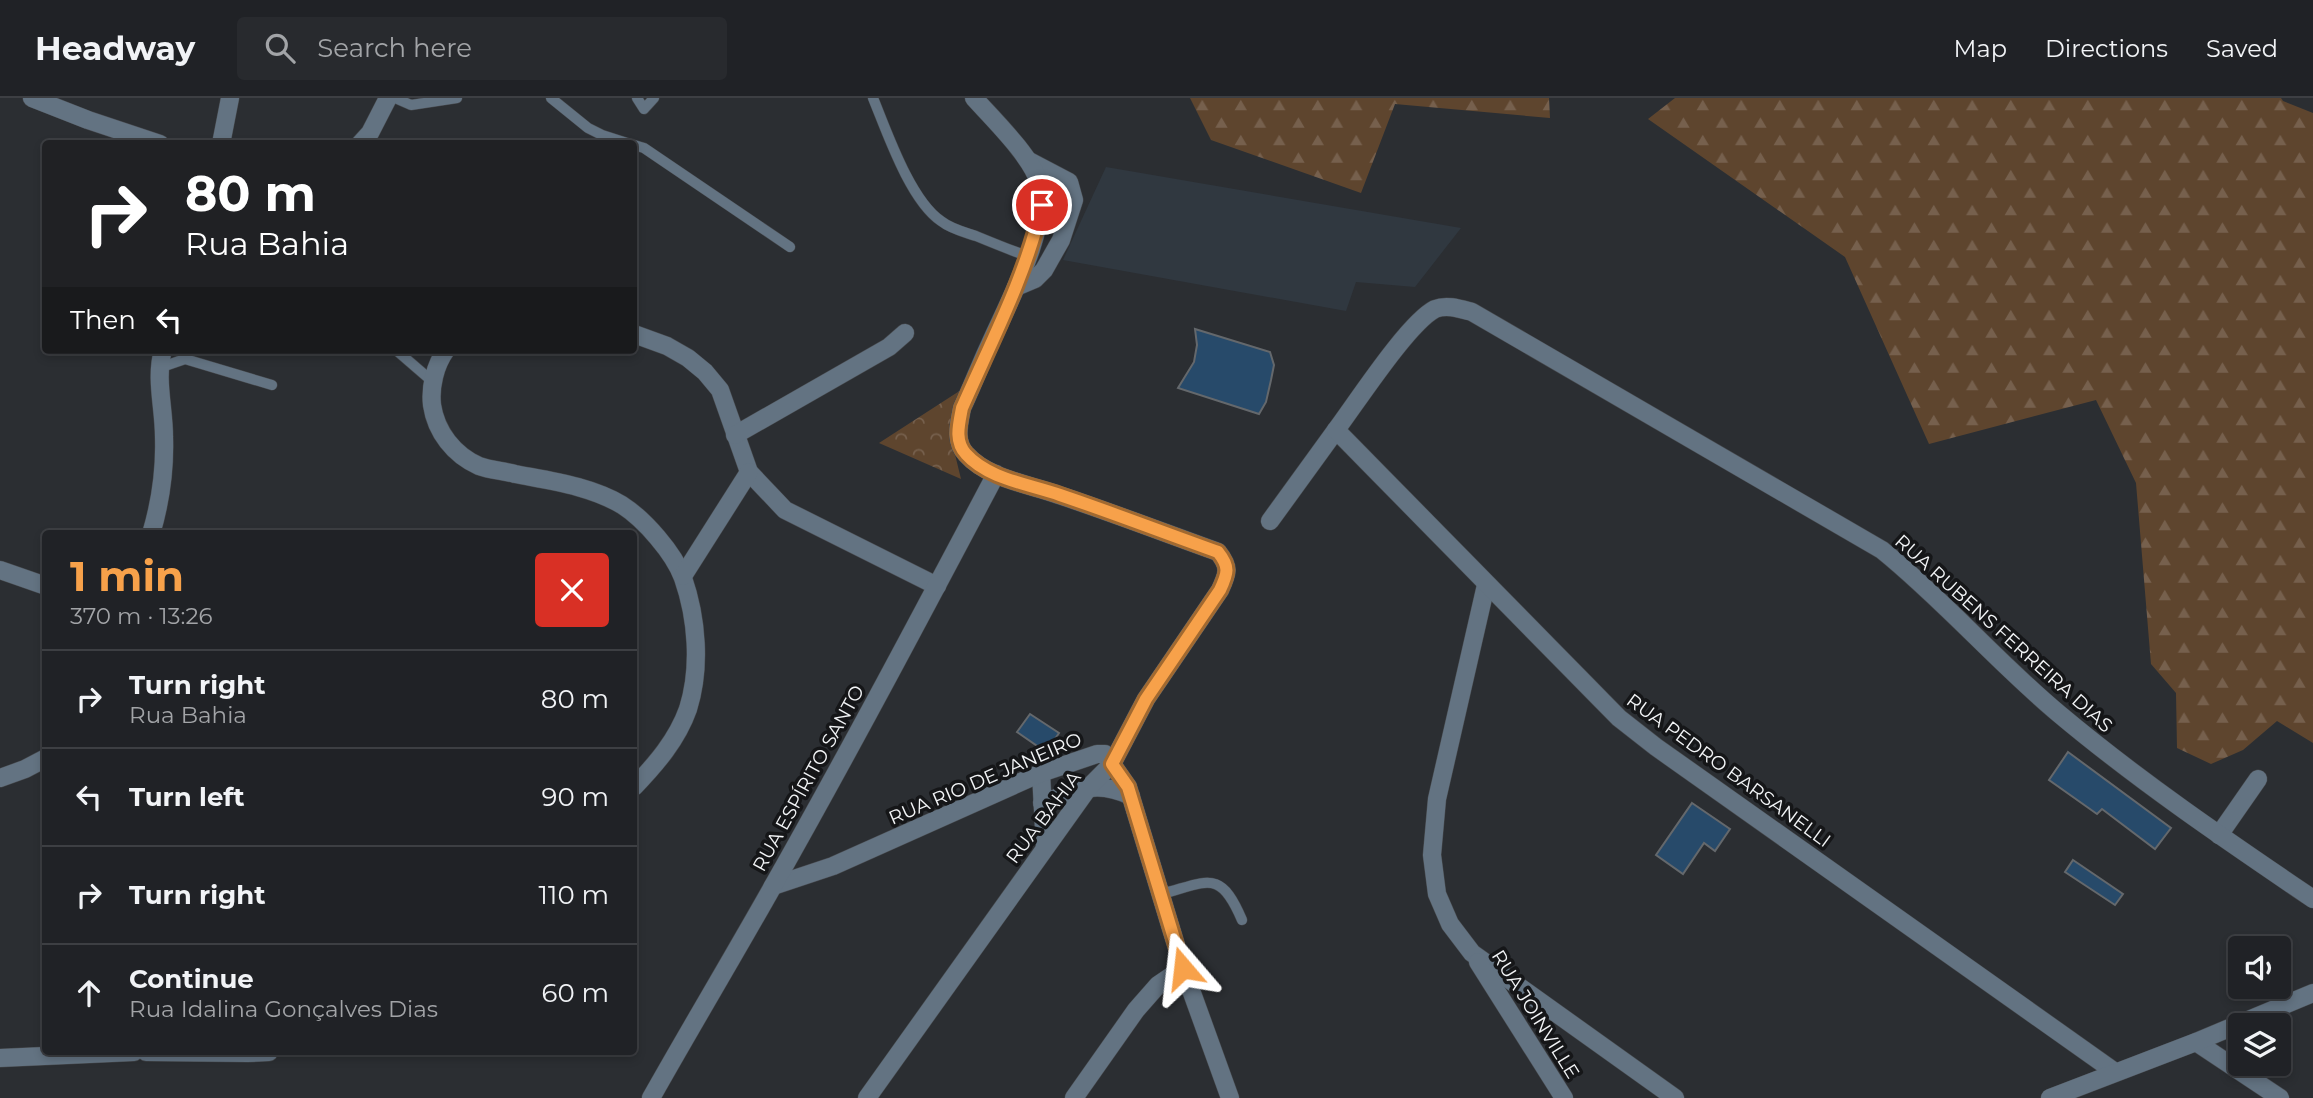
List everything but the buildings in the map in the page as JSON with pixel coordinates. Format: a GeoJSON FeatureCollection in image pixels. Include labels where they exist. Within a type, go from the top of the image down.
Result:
{"type":"FeatureCollection","features":[{"type":"Feature","properties":{"kind":"street"},"geometry":{"type":"LineString","coordinates":[[32,98],[148,140]]}},
{"type":"Feature","properties":{"kind":"street"},"geometry":{"type":"LineString","coordinates":[[222,140],[230,98]]}},
{"type":"Feature","properties":{"kind":"street"},"geometry":{"type":"LineString","coordinates":[[364,140],[388,98]]}},
{"type":"Feature","properties":{"kind":"street"},"geometry":{"type":"LineString","coordinates":[[974,98],[1029,161],[1039,181],[1042,205],[1016,286],[962,408],[958,430],[959,445],[966,455],[996,474]]}},
{"type":"Feature","properties":{"kind":"street"},"geometry":{"type":"LineString","coordinates":[[1016,286],[1035,279],[1044,270],[1061,240],[1074,200],[1069,182],[1029,161]]}},
{"type":"Feature","properties":{"kind":"street","name":"RUA RUBENS FERREIRA DIAS"},"geometry":{"type":"LineString","coordinates":[[1336,430],[1418,322],[1437,308],[1455,307],[1472,313],[1882,550],[1915,577],[2055,711],[2111,757],[2313,899]]}},
{"type":"Feature","properties":{"kind":"street"},"geometry":{"type":"LineString","coordinates":[[735,435],[889,347],[905,332]]}},
{"type":"Feature","properties":{"kind":"street"},"geometry":{"type":"LineString","coordinates":[[637,335],[667,346],[705,372],[720,390],[750,472],[785,510],[937,586]]}},
{"type":"Feature","properties":{"kind":"street"},"geometry":{"type":"LineString","coordinates":[[152,530],[161,486],[164,437],[159,368],[162,354]]}},
{"type":"Feature","properties":{"kind":"street"},"geometry":{"type":"LineString","coordinates":[[444,354],[433,383],[431,400],[438,429],[461,455],[479,466],[578,486],[621,505],[646,524],[683,576],[695,632],[695,668],[688,708],[674,739],[654,767],[637,784]]}},
{"type":"Feature","properties":{"kind":"street"},"geometry":{"type":"LineString","coordinates":[[1270,521],[1336,430]]}},
{"type":"Feature","properties":{"kind":"street","name":"RUA PEDRO BARSANELLI"},"geometry":{"type":"LineString","coordinates":[[1336,430],[1619,718],[1656,747],[2115,1072]]}},
{"type":"Feature","properties":{"kind":"street"},"geometry":{"type":"LineString","coordinates":[[683,576],[750,472]]}},
{"type":"Feature","properties":{"kind":"street","name":"RUA BAHIA"},"geometry":{"type":"LineString","coordinates":[[867,1098],[1089,787],[1112,764],[1146,699],[1220,590],[1227,575],[1226,562],[1218,552],[996,474]]}},
{"type":"Feature","properties":{"kind":"street","name":"RUA ESPÍRITO SANTO"},"geometry":{"type":"LineString","coordinates":[[652,1098],[718,978],[773,886],[996,474]]}},
{"type":"Feature","properties":{"kind":"street"},"geometry":{"type":"LineString","coordinates":[[0,570],[42,585]]}},
{"type":"Feature","properties":{"kind":"street"},"geometry":{"type":"LineString","coordinates":[[1486,585],[1437,799],[1432,855],[1437,894],[1450,924],[1472,953],[1674,1098]]}},
{"type":"Feature","properties":{"kind":"street","name":"RUA RIO DE JANEIRO"},"geometry":{"type":"LineString","coordinates":[[773,886],[833,866],[1041,773],[1097,754],[1105,754],[1112,764]]}},
{"type":"Feature","properties":{"kind":"street"},"geometry":{"type":"LineString","coordinates":[[0,778],[42,760]]}},
{"type":"Feature","properties":{"kind":"street"},"geometry":{"type":"LineString","coordinates":[[1112,764],[1123,778],[1131,796],[1183,968],[1230,1098]]}},
{"type":"Feature","properties":{"kind":"street"},"geometry":{"type":"LineString","coordinates":[[1041,773],[1045,848]]}},
{"type":"Feature","properties":{"kind":"street"},"geometry":{"type":"LineString","coordinates":[[2219,835],[2258,779]]}},
{"type":"Feature","properties":{"kind":"street"},"geometry":{"type":"LineString","coordinates":[[1042,803],[1089,787],[1107,787],[1131,796]]}},
{"type":"Feature","properties":{"kind":"street","name":"RUA JOINVILLE"},"geometry":{"type":"LineString","coordinates":[[1472,953],[1564,1098]]}},
{"type":"Feature","properties":{"kind":"street"},"geometry":{"type":"LineString","coordinates":[[1074,1098],[1136,1010],[1158,985],[1183,968]]}},
{"type":"Feature","properties":{"kind":"street"},"geometry":{"type":"LineString","coordinates":[[2050,1098],[2196,1042],[2313,993]]}},
{"type":"Feature","properties":{"kind":"street"},"geometry":{"type":"LineString","coordinates":[[2196,1042],[2280,1098]]}},
{"type":"Feature","properties":{"kind":"street"},"geometry":{"type":"LineString","coordinates":[[0,1058],[67,1055]]}},
{"type":"Feature","properties":{"kind":"lane"},"geometry":{"type":"LineString","coordinates":[[395,98],[411,105],[457,98]]}},
{"type":"Feature","properties":{"kind":"lane"},"geometry":{"type":"LineString","coordinates":[[551,98],[588,128],[619,140]]}},
{"type":"Feature","properties":{"kind":"lane"},"geometry":{"type":"LineString","coordinates":[[637,98],[644,109],[654,98]]}},
{"type":"Feature","properties":{"kind":"lane"},"geometry":{"type":"LineString","coordinates":[[873,98],[893,146],[919,198],[928,210],[953,228],[1027,256]]}},
{"type":"Feature","properties":{"kind":"lane"},"geometry":{"type":"LineString","coordinates":[[637,146],[790,247]]}},
{"type":"Feature","properties":{"kind":"lane"},"geometry":{"type":"LineString","coordinates":[[400,354],[433,383]]}},
{"type":"Feature","properties":{"kind":"lane"},"geometry":{"type":"LineString","coordinates":[[159,368],[184,359],[272,384]]}},
{"type":"Feature","properties":{"kind":"lane"},"geometry":{"type":"LineString","coordinates":[[1161,894],[1212,882],[1223,886],[1242,920]]}},
{"type":"Feature","properties":{"kind":"shaded area"},"geometry":{"type":"Polygon","coordinates":[[[1106,167],[1461,228],[1415,287],[1356,282],[1346,311],[1063,260],[1106,167]]]}},
{"type":"Feature","properties":{"kind":"green space"},"geometry":{"type":"Polygon","coordinates":[[[1190,98],[1549,98],[1550,118],[1395,104],[1361,193],[1211,140],[1190,98]]]}},
{"type":"Feature","properties":{"kind":"green space"},"geometry":{"type":"Polygon","coordinates":[[[1675,98],[2281,98],[2313,113],[2313,743],[2277,721],[2243,750],[2211,764],[2177,748],[2176,693],[2151,664],[2136,483],[2096,400],[1929,444],[1845,257],[1648,119],[1675,98]]]}},
{"type":"Feature","properties":{"kind":"green space"},"geometry":{"type":"Polygon","coordinates":[[[961,390],[951,438],[961,479],[879,443],[961,390]]]}},
{"type":"Feature","properties":{"kind":"route"},"geometry":{"type":"LineString","coordinates":[[1042,205],[1016,286],[962,408],[958,430],[959,445],[966,455],[996,474],[1218,552],[1226,562],[1227,575],[1220,590],[1146,699],[1112,764],[1128,787],[1183,968]]}}]}
